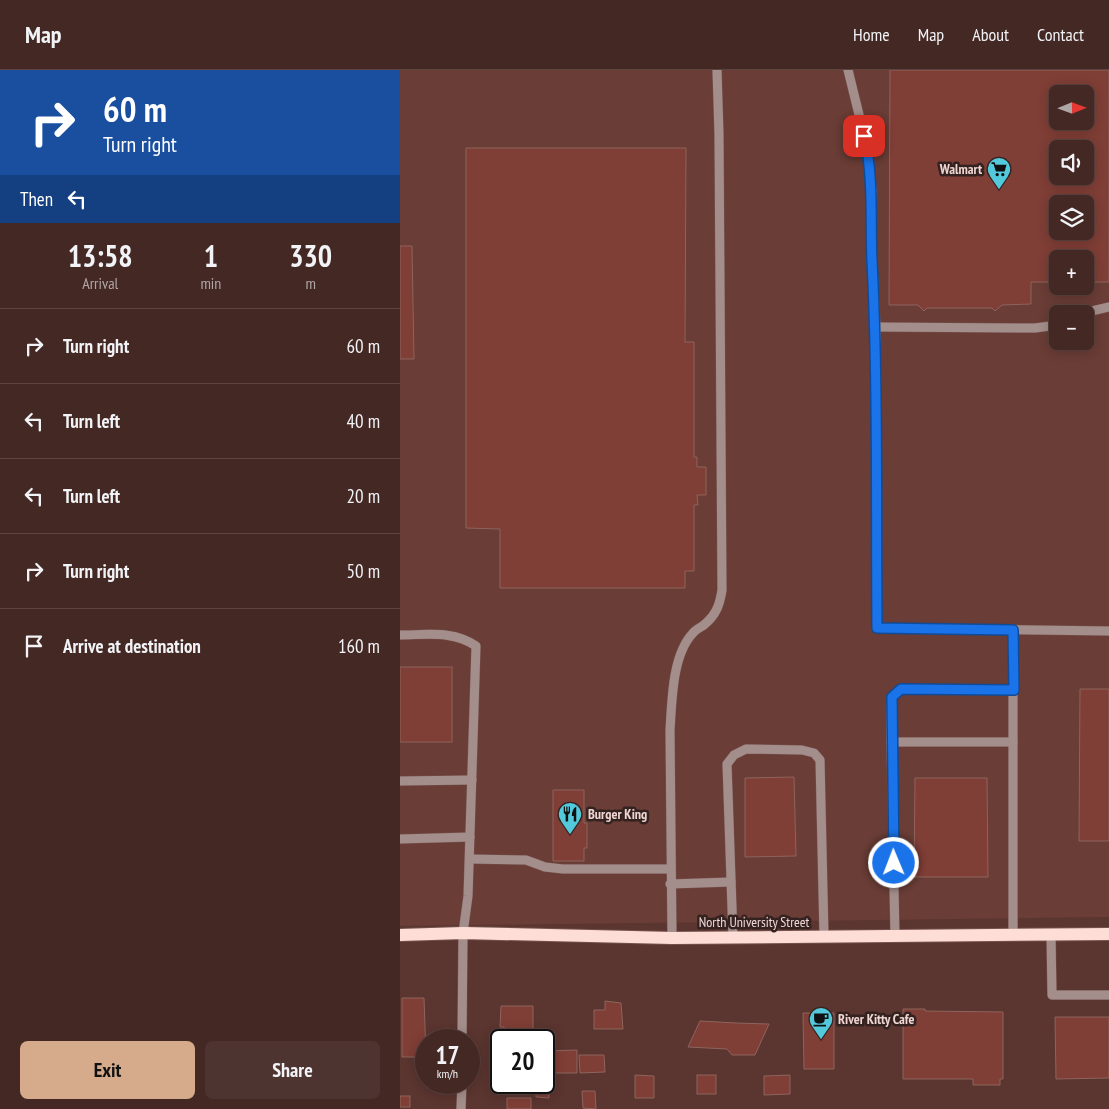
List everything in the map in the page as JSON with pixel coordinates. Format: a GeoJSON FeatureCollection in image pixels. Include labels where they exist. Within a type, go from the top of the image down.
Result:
{"type":"FeatureCollection","features":[{"type":"Feature","properties":{"kind":"main road","name":"North University Street"},"geometry":{"type":"LineString","coordinates":[[400,935],[463,933],[672,938],[1109,934]]}},
{"type":"Feature","properties":{"kind":"street"},"geometry":{"type":"LineString","coordinates":[[672,938],[670,730],[672,696],[678,660],[692,633],[707,622],[719,608],[722,590],[719,134],[716,70]]}},
{"type":"Feature","properties":{"kind":"street"},"geometry":{"type":"LineString","coordinates":[[848,70],[867,147],[870,174],[876,327],[877,628],[1109,632]]}},
{"type":"Feature","properties":{"kind":"street"},"geometry":{"type":"LineString","coordinates":[[1094,310],[1109,307]]}},
{"type":"Feature","properties":{"kind":"street"},"geometry":{"type":"LineString","coordinates":[[876,327],[1035,328],[1049,326]]}},
{"type":"Feature","properties":{"kind":"street"},"geometry":{"type":"LineString","coordinates":[[1013,630],[1013,935]]}},
{"type":"Feature","properties":{"kind":"street"},"geometry":{"type":"LineString","coordinates":[[400,635],[460,636],[476,646],[470,859],[463,933],[462,1029]]}},
{"type":"Feature","properties":{"kind":"street"},"geometry":{"type":"LineString","coordinates":[[895,936],[891,742],[892,697],[901,689],[1014,690]]}},
{"type":"Feature","properties":{"kind":"street"},"geometry":{"type":"LineString","coordinates":[[891,742],[1013,742]]}},
{"type":"Feature","properties":{"kind":"street"},"geometry":{"type":"LineString","coordinates":[[733,937],[728,764],[734,754],[746,749],[802,750],[814,753],[820,760],[824,936]]}},
{"type":"Feature","properties":{"kind":"street"},"geometry":{"type":"LineString","coordinates":[[400,781],[472,780]]}},
{"type":"Feature","properties":{"kind":"street"},"geometry":{"type":"LineString","coordinates":[[400,839],[470,837]]}},
{"type":"Feature","properties":{"kind":"street"},"geometry":{"type":"LineString","coordinates":[[470,859],[526,860],[545,868],[563,869],[670,869]]}},
{"type":"Feature","properties":{"kind":"street"},"geometry":{"type":"LineString","coordinates":[[670,884],[731,882]]}},
{"type":"Feature","properties":{"kind":"street"},"geometry":{"type":"LineString","coordinates":[[1051,935],[1052,995],[1109,995]]}},
{"type":"Feature","properties":{"kind":"street"},"geometry":{"type":"LineString","coordinates":[[462,1094],[462,1109]]}},
{"type":"Feature","properties":{"kind":"shaded area"},"geometry":{"type":"Polygon","coordinates":[[[400,70],[1109,70],[1109,917],[400,926],[400,70]]]}},
{"type":"Feature","properties":{"kind":"building","name":"Walmart"},"geometry":{"type":"Polygon","coordinates":[[[890,70],[1109,70],[1109,282],[1094,282],[1094,250],[1049,250],[1049,282],[1031,282],[1031,304],[1002,305],[995,311],[992,308],[927,308],[924,311],[918,305],[889,305],[890,70]]]}},
{"type":"Feature","properties":{"kind":"building"},"geometry":{"type":"Polygon","coordinates":[[[466,148],[686,148],[685,342],[694,342],[694,457],[697,457],[697,467],[706,467],[706,495],[697,495],[698,505],[694,505],[694,571],[685,571],[685,588],[500,588],[500,529],[466,528],[466,148]]]}},
{"type":"Feature","properties":{"kind":"building"},"geometry":{"type":"Polygon","coordinates":[[[400,246],[412,246],[414,359],[400,359],[400,246]]]}},
{"type":"Feature","properties":{"kind":"building"},"geometry":{"type":"Polygon","coordinates":[[[400,667],[452,667],[452,742],[400,742],[400,667]]]}},
{"type":"Feature","properties":{"kind":"building"},"geometry":{"type":"Polygon","coordinates":[[[1080,689],[1109,689],[1109,841],[1079,841],[1080,689]]]}},
{"type":"Feature","properties":{"kind":"building"},"geometry":{"type":"Polygon","coordinates":[[[794,777],[796,856],[745,857],[745,778],[794,777]]]}},
{"type":"Feature","properties":{"kind":"building"},"geometry":{"type":"Polygon","coordinates":[[[915,778],[987,778],[988,877],[914,877],[915,778]]]}},
{"type":"Feature","properties":{"kind":"building","name":"Burger King"},"geometry":{"type":"Polygon","coordinates":[[[553,790],[584,790],[584,823],[587,823],[587,848],[584,848],[584,861],[553,861],[553,790]]]}},
{"type":"Feature","properties":{"kind":"building"},"geometry":{"type":"Polygon","coordinates":[[[402,998],[424,998],[425,1029],[415,1029],[415,1057],[402,1057],[402,998]]]}},
{"type":"Feature","properties":{"kind":"building"},"geometry":{"type":"Polygon","coordinates":[[[605,1001],[621,1003],[623,1029],[594,1029],[594,1010],[605,1010],[605,1001]]]}},
{"type":"Feature","properties":{"kind":"building"},"geometry":{"type":"Polygon","coordinates":[[[501,1006],[533,1006],[533,1029],[504,1029],[504,1027],[500,1027],[501,1006]]]}},
{"type":"Feature","properties":{"kind":"building"},"geometry":{"type":"Polygon","coordinates":[[[903,1009],[1003,1012],[1003,1079],[1000,1079],[1000,1085],[973,1085],[973,1079],[903,1079],[903,1009]]]}},
{"type":"Feature","properties":{"kind":"building"},"geometry":{"type":"Polygon","coordinates":[[[803,1013],[834,1013],[834,1069],[804,1069],[803,1013]]]}},
{"type":"Feature","properties":{"kind":"building"},"geometry":{"type":"Polygon","coordinates":[[[1055,1017],[1109,1017],[1109,1078],[1056,1079],[1055,1017]]]}},
{"type":"Feature","properties":{"kind":"building"},"geometry":{"type":"Polygon","coordinates":[[[700,1021],[769,1024],[755,1055],[732,1055],[727,1049],[688,1047],[700,1021]]]}},
{"type":"Feature","properties":{"kind":"building"},"geometry":{"type":"Polygon","coordinates":[[[577,1050],[577,1073],[555,1073],[555,1051],[577,1050]]]}},
{"type":"Feature","properties":{"kind":"building"},"geometry":{"type":"Polygon","coordinates":[[[579,1055],[604,1055],[605,1072],[580,1073],[579,1055]]]}},
{"type":"Feature","properties":{"kind":"building"},"geometry":{"type":"Polygon","coordinates":[[[635,1075],[654,1076],[654,1098],[635,1098],[635,1075]]]}},
{"type":"Feature","properties":{"kind":"building"},"geometry":{"type":"Polygon","coordinates":[[[697,1075],[716,1075],[716,1094],[697,1094],[697,1075]]]}},
{"type":"Feature","properties":{"kind":"building"},"geometry":{"type":"Polygon","coordinates":[[[790,1075],[790,1094],[764,1095],[764,1076],[790,1075]]]}},
{"type":"Feature","properties":{"kind":"building"},"geometry":{"type":"Polygon","coordinates":[[[582,1091],[595,1091],[596,1109],[583,1108],[582,1091]]]}},
{"type":"Feature","properties":{"kind":"building"},"geometry":{"type":"Polygon","coordinates":[[[536,1094],[549,1094],[549,1098],[536,1097],[536,1094]]]}},
{"type":"Feature","properties":{"kind":"building"},"geometry":{"type":"Polygon","coordinates":[[[400,1096],[410,1096],[410,1107],[400,1107],[400,1096]]]}},
{"type":"Feature","properties":{"kind":"building"},"geometry":{"type":"Polygon","coordinates":[[[507,1098],[531,1098],[531,1109],[507,1109],[507,1098]]]}},
{"type":"Feature","properties":{"kind":"place","name":"Walmart"},"geometry":{"type":"Point","coordinates":[999,190]}},
{"type":"Feature","properties":{"kind":"place","name":"Burger King"},"geometry":{"type":"Point","coordinates":[570,835]}},
{"type":"Feature","properties":{"kind":"place","name":"River Kitty Cafe"},"geometry":{"type":"Point","coordinates":[821,1040]}},
{"type":"Feature","properties":{"kind":"route"},"geometry":{"type":"LineString","coordinates":[[864,136],[872,191],[872,258],[876,327],[877,628],[1013,630],[1014,690],[901,689],[892,697],[891,742],[894,863]]}}]}
